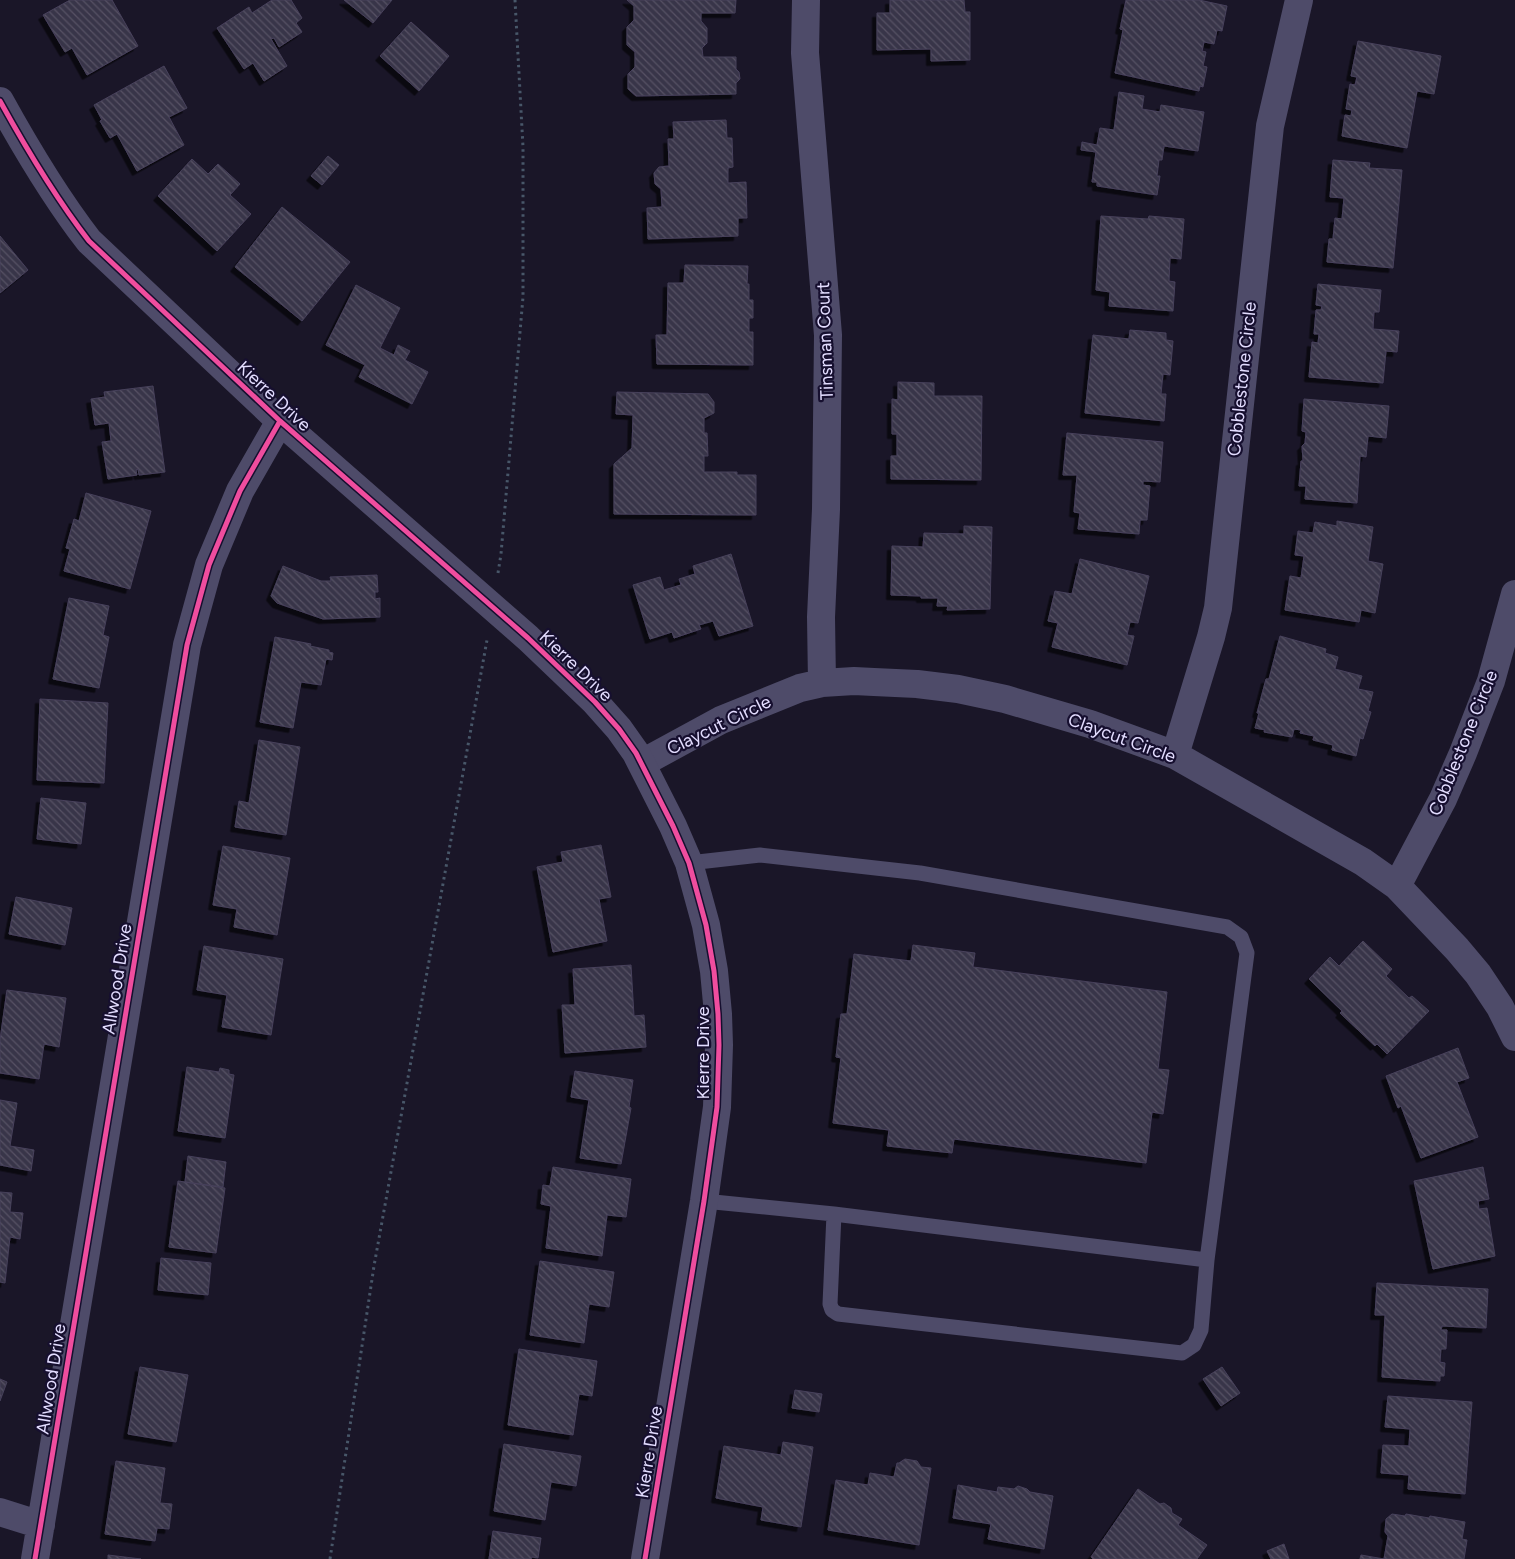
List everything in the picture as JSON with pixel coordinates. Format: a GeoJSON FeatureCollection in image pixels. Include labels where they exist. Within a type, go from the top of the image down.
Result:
{"type":"FeatureCollection","features":[{"type":"Feature","properties":{"kind":"street","name":"Tinsman Court"},"geometry":{"type":"LineString","coordinates":[[806,0],[805,53],[828,335],[826,508],[821,617],[822,683]]}},
{"type":"Feature","properties":{"kind":"street","name":"Cobblestone Circle"},"geometry":{"type":"LineString","coordinates":[[1175,755],[1218,608],[1270,126],[1299,0]]}},
{"type":"Feature","properties":{"kind":"street","name":"Kierre Drive"},"geometry":{"type":"LineString","coordinates":[[3,114],[64,208],[89,241],[280,421],[493,608],[595,702],[619,729],[636,753],[673,826],[689,863],[706,924],[714,971],[719,1045],[717,1107],[704,1201],[645,1559]]}},
{"type":"Feature","properties":{"kind":"street","name":"Allwood Drive"},"geometry":{"type":"LineString","coordinates":[[35,1559],[187,645],[209,565],[240,491],[280,421]]}},
{"type":"Feature","properties":{"kind":"street","name":"Cobblestone Circle"},"geometry":{"type":"LineString","coordinates":[[1397,886],[1443,799],[1463,753],[1491,681],[1515,594]]}},
{"type":"Feature","properties":{"kind":"street","name":"Claycut Circle"},"geometry":{"type":"LineString","coordinates":[[642,763],[721,720],[800,688],[822,683],[854,681],[917,684],[1005,699],[1090,724],[1175,755],[1363,862],[1397,886],[1458,948],[1500,1007],[1515,1036]]}},
{"type":"Feature","properties":{"kind":"street"},"geometry":{"type":"LineString","coordinates":[[0,1512],[41,1525]]}},
{"type":"Feature","properties":{"kind":"lane"},"geometry":{"type":"LineString","coordinates":[[689,863],[760,855],[920,873],[1227,927],[1241,937],[1246,953],[1207,1260],[1201,1330],[1194,1346],[1182,1353],[838,1314],[832,1310],[830,1304],[834,1214]]}},
{"type":"Feature","properties":{"kind":"lane"},"geometry":{"type":"LineString","coordinates":[[704,1201],[834,1214],[1207,1260]]}},
{"type":"Feature","properties":{"kind":"path"},"geometry":{"type":"LineString","coordinates":[[330,1559],[374,1266],[493,608],[501,554],[523,297],[523,147],[515,0]]}},
{"type":"Feature","properties":{"kind":"building"},"geometry":{"type":"Polygon","coordinates":[[[70,0],[112,0],[138,46],[87,75],[72,48],[65,52],[43,15],[70,0]]]}},
{"type":"Feature","properties":{"kind":"building"},"geometry":{"type":"Polygon","coordinates":[[[272,0],[291,0],[302,18],[296,23],[302,32],[279,47],[274,38],[271,39],[287,66],[264,81],[253,63],[244,69],[217,28],[249,7],[252,13],[272,0]]]}},
{"type":"Feature","properties":{"kind":"building"},"geometry":{"type":"Polygon","coordinates":[[[344,0],[392,0],[373,23],[344,0]]]}},
{"type":"Feature","properties":{"kind":"building"},"geometry":{"type":"Polygon","coordinates":[[[627,0],[736,0],[735,13],[701,13],[701,21],[707,28],[707,43],[702,48],[703,57],[736,57],[736,69],[739,72],[740,79],[736,83],[736,94],[636,96],[628,89],[628,74],[635,67],[635,52],[627,45],[627,27],[634,20],[634,6],[627,0]]]}},
{"type":"Feature","properties":{"kind":"building"},"geometry":{"type":"Polygon","coordinates":[[[890,0],[964,0],[965,12],[970,12],[970,60],[931,61],[931,49],[877,50],[877,13],[890,13],[890,0]]]}},
{"type":"Feature","properties":{"kind":"building"},"geometry":{"type":"Polygon","coordinates":[[[1126,0],[1199,0],[1227,6],[1222,31],[1217,30],[1214,44],[1204,42],[1202,51],[1206,52],[1203,66],[1207,67],[1203,87],[1200,86],[1199,91],[1115,73],[1123,30],[1120,29],[1126,0]]]}},
{"type":"Feature","properties":{"kind":"building"},"geometry":{"type":"Polygon","coordinates":[[[411,22],[449,56],[419,91],[380,56],[411,22]]]}},
{"type":"Feature","properties":{"kind":"building"},"geometry":{"type":"Polygon","coordinates":[[[1358,41],[1441,56],[1434,94],[1417,91],[1407,148],[1342,136],[1345,115],[1351,116],[1352,110],[1346,109],[1350,84],[1355,85],[1357,77],[1351,76],[1358,41]]]}},
{"type":"Feature","properties":{"kind":"building"},"geometry":{"type":"Polygon","coordinates":[[[164,66],[187,108],[169,117],[184,145],[137,171],[117,134],[110,138],[100,121],[102,120],[94,105],[164,66]]]}},
{"type":"Feature","properties":{"kind":"building"},"geometry":{"type":"Polygon","coordinates":[[[1119,92],[1144,96],[1142,109],[1160,112],[1161,105],[1204,112],[1198,151],[1164,146],[1162,160],[1159,160],[1157,176],[1160,176],[1157,195],[1097,186],[1097,182],[1092,182],[1096,152],[1081,150],[1082,142],[1097,145],[1100,128],[1114,130],[1119,92]]]}},
{"type":"Feature","properties":{"kind":"building"},"geometry":{"type":"Polygon","coordinates":[[[726,120],[727,138],[732,138],[733,167],[728,168],[728,183],[746,182],[747,218],[738,218],[738,236],[648,239],[647,208],[662,207],[661,189],[655,184],[654,173],[659,167],[669,166],[668,139],[674,139],[673,122],[726,120]]]}},
{"type":"Feature","properties":{"kind":"building"},"geometry":{"type":"Polygon","coordinates":[[[328,156],[339,165],[322,185],[311,176],[328,156]]]}},
{"type":"Feature","properties":{"kind":"building"},"geometry":{"type":"Polygon","coordinates":[[[192,159],[208,174],[218,164],[240,184],[230,195],[251,214],[217,251],[158,196],[192,159]]]}},
{"type":"Feature","properties":{"kind":"building"},"geometry":{"type":"Polygon","coordinates":[[[1333,160],[1370,163],[1369,168],[1402,170],[1393,268],[1327,262],[1329,239],[1333,239],[1335,218],[1342,219],[1344,198],[1330,197],[1333,160]]]}},
{"type":"Feature","properties":{"kind":"building"},"geometry":{"type":"Polygon","coordinates":[[[282,207],[350,262],[302,321],[235,267],[282,207]]]}},
{"type":"Feature","properties":{"kind":"building"},"geometry":{"type":"Polygon","coordinates":[[[1101,216],[1148,219],[1149,216],[1184,219],[1181,259],[1170,258],[1169,281],[1175,282],[1173,311],[1109,306],[1110,292],[1096,290],[1101,216]]]}},
{"type":"Feature","properties":{"kind":"building"},"geometry":{"type":"Polygon","coordinates":[[[0,236],[28,270],[0,293],[0,236]]]}},
{"type":"Feature","properties":{"kind":"building"},"geometry":{"type":"Polygon","coordinates":[[[685,265],[748,266],[747,284],[749,284],[749,300],[753,300],[753,318],[749,318],[749,332],[753,332],[753,365],[657,364],[656,335],[667,335],[668,283],[684,283],[685,265]]]}},
{"type":"Feature","properties":{"kind":"building"},"geometry":{"type":"Polygon","coordinates":[[[1318,284],[1381,290],[1379,312],[1374,312],[1373,329],[1399,331],[1397,352],[1386,351],[1383,383],[1309,377],[1312,342],[1318,343],[1319,334],[1314,334],[1316,310],[1321,310],[1322,306],[1316,305],[1318,284]]]}},
{"type":"Feature","properties":{"kind":"building"},"geometry":{"type":"Polygon","coordinates":[[[356,285],[400,308],[380,348],[394,355],[398,345],[410,351],[405,360],[428,372],[412,404],[359,377],[365,365],[326,345],[356,285]]]}},
{"type":"Feature","properties":{"kind":"building"},"geometry":{"type":"Polygon","coordinates":[[[1130,330],[1166,333],[1166,340],[1173,341],[1170,375],[1163,374],[1161,394],[1166,394],[1164,421],[1085,413],[1093,335],[1129,339],[1130,330]]]}},
{"type":"Feature","properties":{"kind":"building"},"geometry":{"type":"Polygon","coordinates":[[[898,382],[934,383],[934,396],[982,396],[981,480],[891,479],[891,456],[897,456],[897,434],[892,434],[892,399],[898,400],[898,382]]]}},
{"type":"Feature","properties":{"kind":"building"},"geometry":{"type":"Polygon","coordinates":[[[153,386],[165,472],[139,475],[138,469],[136,470],[137,475],[108,479],[102,442],[111,441],[109,423],[95,425],[91,399],[105,397],[104,392],[153,386]]]}},
{"type":"Feature","properties":{"kind":"building"},"geometry":{"type":"Polygon","coordinates":[[[617,392],[708,394],[714,402],[714,413],[704,418],[704,433],[707,433],[708,456],[704,456],[704,472],[737,472],[737,475],[756,475],[756,515],[614,514],[614,464],[632,448],[633,415],[616,414],[617,392]]]}},
{"type":"Feature","properties":{"kind":"building"},"geometry":{"type":"Polygon","coordinates":[[[1304,399],[1389,406],[1386,438],[1368,436],[1366,457],[1360,456],[1357,503],[1305,499],[1306,486],[1299,486],[1301,461],[1303,461],[1302,446],[1305,443],[1306,432],[1302,431],[1304,399]]]}},
{"type":"Feature","properties":{"kind":"building"},"geometry":{"type":"Polygon","coordinates":[[[1067,433],[1163,442],[1160,482],[1143,481],[1143,485],[1150,486],[1147,520],[1140,520],[1139,534],[1078,529],[1080,513],[1074,512],[1077,475],[1063,475],[1067,433]]]}},
{"type":"Feature","properties":{"kind":"building"},"geometry":{"type":"Polygon","coordinates":[[[86,493],[151,511],[130,589],[64,571],[70,549],[66,548],[74,519],[79,521],[86,493]]]}},
{"type":"Feature","properties":{"kind":"building"},"geometry":{"type":"Polygon","coordinates":[[[1337,521],[1373,527],[1368,561],[1383,564],[1375,613],[1361,610],[1359,622],[1285,610],[1290,576],[1301,578],[1304,556],[1295,555],[1298,531],[1313,533],[1315,522],[1337,526],[1337,521]]]}},
{"type":"Feature","properties":{"kind":"building"},"geometry":{"type":"Polygon","coordinates":[[[964,526],[992,527],[990,609],[947,610],[948,606],[937,606],[938,598],[891,595],[892,546],[923,547],[924,533],[964,534],[964,526]]]}},
{"type":"Feature","properties":{"kind":"building"},"geometry":{"type":"Polygon","coordinates":[[[731,554],[753,626],[719,636],[713,621],[699,625],[701,629],[674,638],[672,632],[650,639],[633,585],[660,577],[664,590],[681,585],[679,579],[695,574],[693,566],[731,554]]]}},
{"type":"Feature","properties":{"kind":"building"},"geometry":{"type":"Polygon","coordinates":[[[1080,559],[1149,576],[1138,623],[1130,622],[1127,635],[1134,636],[1127,665],[1052,647],[1058,623],[1048,621],[1055,591],[1072,594],[1080,559]]]}},
{"type":"Feature","properties":{"kind":"building"},"geometry":{"type":"Polygon","coordinates":[[[283,566],[321,581],[331,581],[330,577],[377,575],[378,592],[375,592],[375,599],[380,598],[380,617],[323,619],[277,603],[271,596],[283,566]]]}},
{"type":"Feature","properties":{"kind":"building"},"geometry":{"type":"Polygon","coordinates":[[[69,598],[109,606],[103,635],[109,637],[99,688],[53,679],[69,598]]]}},
{"type":"Feature","properties":{"kind":"building"},"geometry":{"type":"Polygon","coordinates":[[[1280,636],[1326,649],[1325,653],[1338,657],[1335,669],[1362,676],[1358,689],[1373,692],[1368,711],[1371,712],[1363,739],[1360,738],[1356,756],[1332,750],[1333,745],[1313,740],[1314,736],[1300,733],[1301,730],[1294,729],[1292,737],[1264,732],[1265,730],[1255,728],[1266,679],[1269,679],[1280,636]]]}},
{"type":"Feature","properties":{"kind":"building"},"geometry":{"type":"Polygon","coordinates":[[[275,637],[311,644],[310,646],[329,650],[329,652],[333,653],[332,660],[326,659],[321,685],[301,682],[293,728],[260,722],[275,637]]]}},
{"type":"Feature","properties":{"kind":"building"},"geometry":{"type":"Polygon","coordinates":[[[40,699],[108,703],[104,783],[37,780],[40,699]]]}},
{"type":"Feature","properties":{"kind":"building"},"geometry":{"type":"Polygon","coordinates":[[[259,740],[300,747],[286,835],[235,827],[239,801],[249,803],[259,740]]]}},
{"type":"Feature","properties":{"kind":"building"},"geometry":{"type":"Polygon","coordinates":[[[41,798],[86,803],[81,844],[37,839],[41,798]]]}},
{"type":"Feature","properties":{"kind":"building"},"geometry":{"type":"Polygon","coordinates":[[[601,845],[611,897],[599,899],[607,941],[553,952],[537,867],[563,862],[561,852],[601,845]]]}},
{"type":"Feature","properties":{"kind":"building"},"geometry":{"type":"Polygon","coordinates":[[[223,846],[290,858],[277,935],[234,927],[237,909],[213,905],[223,846]]]}},
{"type":"Feature","properties":{"kind":"building"},"geometry":{"type":"Polygon","coordinates":[[[16,897],[72,908],[65,945],[9,934],[16,897]]]}},
{"type":"Feature","properties":{"kind":"building"},"geometry":{"type":"Polygon","coordinates":[[[1363,941],[1392,969],[1386,976],[1409,998],[1412,996],[1429,1011],[1387,1054],[1377,1044],[1375,1046],[1340,1013],[1342,1011],[1309,979],[1330,957],[1339,966],[1363,941]]]}},
{"type":"Feature","properties":{"kind":"building"},"geometry":{"type":"Polygon","coordinates":[[[913,945],[975,953],[973,967],[1167,992],[1158,1069],[1169,1070],[1163,1114],[1152,1112],[1146,1163],[954,1139],[952,1153],[887,1146],[889,1130],[833,1123],[841,1058],[836,1057],[841,1014],[847,1014],[854,954],[911,961],[913,945]]]}},
{"type":"Feature","properties":{"kind":"building"},"geometry":{"type":"Polygon","coordinates":[[[204,946],[283,959],[271,1035],[222,1027],[227,995],[197,990],[204,946]]]}},
{"type":"Feature","properties":{"kind":"building"},"geometry":{"type":"Polygon","coordinates":[[[631,965],[634,1016],[644,1015],[646,1047],[565,1053],[562,1005],[575,1005],[573,969],[631,965]]]}},
{"type":"Feature","properties":{"kind":"building"},"geometry":{"type":"Polygon","coordinates":[[[7,990],[66,998],[59,1047],[44,1044],[39,1079],[0,1073],[0,1040],[7,990]]]}},
{"type":"Feature","properties":{"kind":"building"},"geometry":{"type":"Polygon","coordinates":[[[1458,1048],[1469,1078],[1457,1082],[1478,1137],[1421,1158],[1401,1106],[1398,1108],[1386,1076],[1458,1048]]]}},
{"type":"Feature","properties":{"kind":"building"},"geometry":{"type":"Polygon","coordinates":[[[187,1067],[219,1072],[220,1068],[229,1070],[229,1074],[234,1075],[225,1138],[178,1131],[187,1067]]]}},
{"type":"Feature","properties":{"kind":"building"},"geometry":{"type":"Polygon","coordinates":[[[575,1071],[633,1080],[629,1107],[631,1108],[621,1164],[580,1158],[589,1100],[571,1097],[575,1071]]]}},
{"type":"Feature","properties":{"kind":"building"},"geometry":{"type":"Polygon","coordinates":[[[0,1100],[17,1103],[10,1146],[34,1150],[31,1171],[0,1165],[0,1100]]]}},
{"type":"Feature","properties":{"kind":"building"},"geometry":{"type":"Polygon","coordinates":[[[188,1156],[226,1162],[223,1187],[185,1182],[188,1156]]]}},
{"type":"Feature","properties":{"kind":"building"},"geometry":{"type":"Polygon","coordinates":[[[553,1167],[631,1179],[626,1217],[607,1215],[602,1256],[546,1248],[551,1206],[541,1204],[543,1185],[550,1186],[553,1167]]]}},
{"type":"Feature","properties":{"kind":"building"},"geometry":{"type":"Polygon","coordinates":[[[1483,1167],[1489,1199],[1478,1201],[1479,1209],[1487,1208],[1495,1256],[1433,1269],[1414,1181],[1483,1167]]]}},
{"type":"Feature","properties":{"kind":"building"},"geometry":{"type":"Polygon","coordinates":[[[178,1181],[225,1188],[216,1253],[169,1247],[178,1181]]]}},
{"type":"Feature","properties":{"kind":"building"},"geometry":{"type":"Polygon","coordinates":[[[0,1192],[12,1193],[10,1212],[23,1213],[20,1239],[10,1237],[5,1283],[0,1282],[0,1192]]]}},
{"type":"Feature","properties":{"kind":"building"},"geometry":{"type":"Polygon","coordinates":[[[161,1258],[211,1263],[208,1295],[158,1290],[161,1258]]]}},
{"type":"Feature","properties":{"kind":"building"},"geometry":{"type":"Polygon","coordinates":[[[540,1261],[614,1272],[609,1307],[589,1304],[584,1343],[530,1335],[540,1261]]]}},
{"type":"Feature","properties":{"kind":"building"},"geometry":{"type":"Polygon","coordinates":[[[1377,1283],[1488,1289],[1486,1328],[1442,1326],[1441,1330],[1447,1330],[1446,1349],[1441,1349],[1440,1362],[1445,1363],[1444,1376],[1440,1376],[1440,1381],[1382,1377],[1385,1315],[1375,1315],[1377,1283]]]}},
{"type":"Feature","properties":{"kind":"building"},"geometry":{"type":"Polygon","coordinates":[[[519,1349],[597,1361],[592,1396],[579,1394],[573,1435],[508,1425],[519,1349]]]}},
{"type":"Feature","properties":{"kind":"building"},"geometry":{"type":"Polygon","coordinates":[[[140,1367],[188,1375],[176,1442],[128,1434],[140,1367]]]}},
{"type":"Feature","properties":{"kind":"building"},"geometry":{"type":"Polygon","coordinates":[[[1222,1367],[1240,1393],[1221,1406],[1203,1379],[1222,1367]]]}},
{"type":"Feature","properties":{"kind":"building"},"geometry":{"type":"Polygon","coordinates":[[[0,1379],[7,1382],[0,1401],[0,1379]]]}},
{"type":"Feature","properties":{"kind":"building"},"geometry":{"type":"Polygon","coordinates":[[[795,1390],[822,1394],[819,1412],[792,1408],[795,1390]]]}},
{"type":"Feature","properties":{"kind":"building"},"geometry":{"type":"Polygon","coordinates":[[[1388,1396],[1472,1402],[1465,1494],[1408,1489],[1409,1475],[1381,1473],[1383,1445],[1409,1446],[1410,1429],[1385,1427],[1388,1396]]]}},
{"type":"Feature","properties":{"kind":"building"},"geometry":{"type":"Polygon","coordinates":[[[783,1442],[813,1447],[801,1527],[761,1520],[763,1507],[716,1498],[724,1446],[781,1455],[783,1442]]]}},
{"type":"Feature","properties":{"kind":"building"},"geometry":{"type":"Polygon","coordinates":[[[504,1444],[581,1456],[576,1486],[551,1482],[545,1520],[494,1511],[504,1444]]]}},
{"type":"Feature","properties":{"kind":"building"},"geometry":{"type":"Polygon","coordinates":[[[905,1459],[917,1461],[921,1467],[931,1468],[919,1545],[828,1530],[836,1480],[868,1485],[870,1473],[894,1477],[897,1463],[905,1459]]]}},
{"type":"Feature","properties":{"kind":"building"},"geometry":{"type":"Polygon","coordinates":[[[116,1461],[165,1468],[160,1503],[172,1504],[169,1529],[157,1528],[155,1541],[105,1534],[116,1461]]]}},
{"type":"Feature","properties":{"kind":"building"},"geometry":{"type":"Polygon","coordinates":[[[958,1485],[997,1492],[998,1487],[1014,1489],[1018,1486],[1030,1492],[1053,1496],[1044,1549],[988,1539],[991,1524],[953,1518],[958,1485]]]}},
{"type":"Feature","properties":{"kind":"building"},"geometry":{"type":"Polygon","coordinates":[[[1138,1489],[1160,1504],[1164,1503],[1171,1508],[1172,1513],[1182,1519],[1178,1525],[1207,1545],[1197,1559],[1093,1559],[1091,1557],[1138,1489]]]}},
{"type":"Feature","properties":{"kind":"building"},"geometry":{"type":"Polygon","coordinates":[[[1392,1514],[1405,1516],[1406,1514],[1429,1518],[1430,1516],[1465,1522],[1462,1539],[1467,1540],[1464,1559],[1384,1559],[1388,1536],[1385,1532],[1386,1519],[1392,1514]]]}},
{"type":"Feature","properties":{"kind":"building"},"geometry":{"type":"Polygon","coordinates":[[[493,1531],[541,1538],[538,1558],[489,1559],[493,1531]]]}},
{"type":"Feature","properties":{"kind":"building"},"geometry":{"type":"Polygon","coordinates":[[[1284,1544],[1289,1559],[1271,1559],[1267,1551],[1284,1544]]]}},
{"type":"Feature","properties":{"kind":"building"},"geometry":{"type":"Polygon","coordinates":[[[108,1555],[141,1559],[108,1559],[108,1555]]]}},
{"type":"Feature","properties":{"kind":"building"},"geometry":{"type":"Polygon","coordinates":[[[1361,1555],[1384,1559],[1360,1559],[1361,1555]]]}},
{"type":"Feature","properties":{"kind":"cycle path"},"geometry":{"type":"LineString","coordinates":[[0,101],[42,173],[89,241],[280,421],[528,638],[595,702],[619,729],[636,753],[673,826],[689,863],[706,925],[714,971],[719,1045],[717,1107],[704,1201],[645,1559]]}},
{"type":"Feature","properties":{"kind":"cycle path"},"geometry":{"type":"LineString","coordinates":[[35,1559],[187,645],[209,565],[240,491],[280,421]]}}]}
